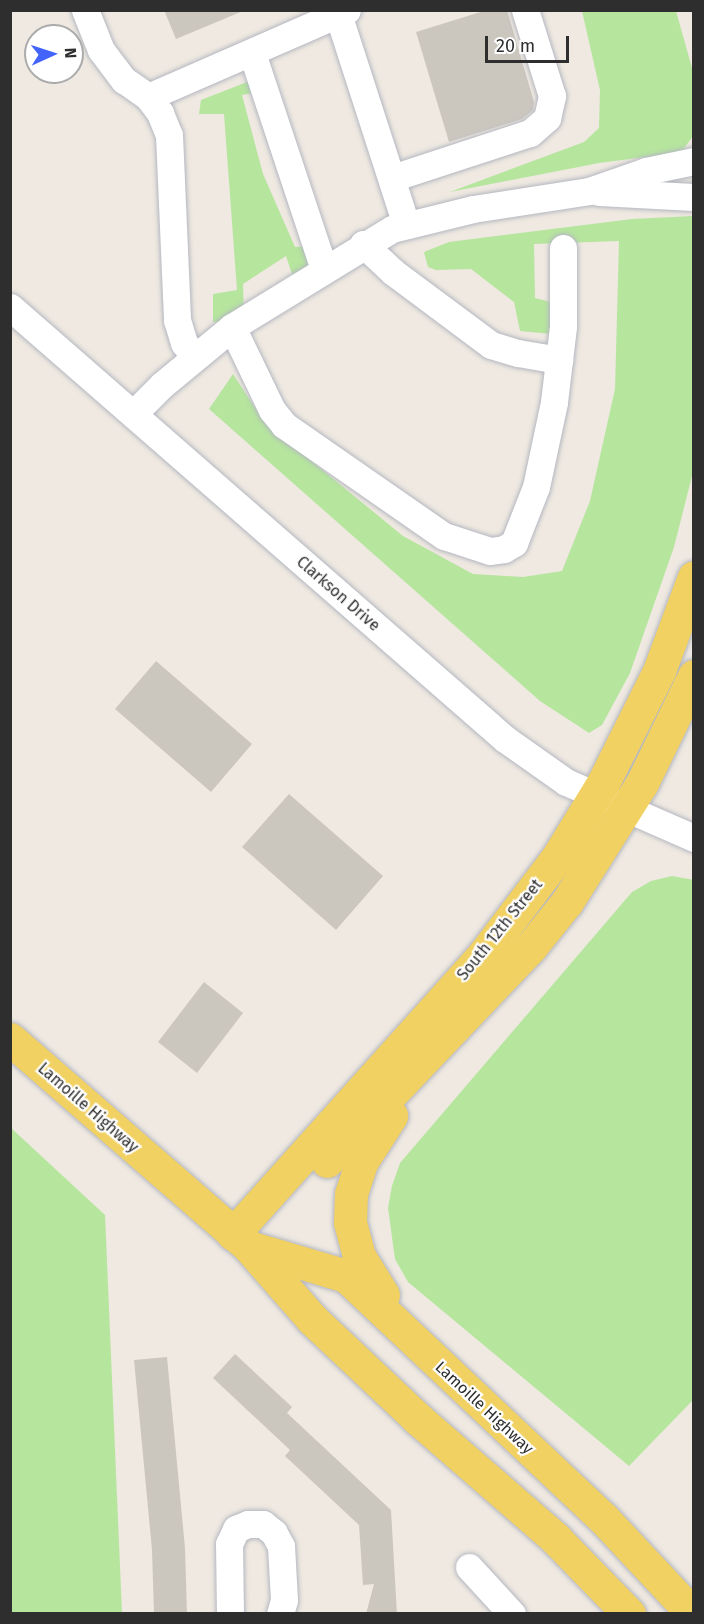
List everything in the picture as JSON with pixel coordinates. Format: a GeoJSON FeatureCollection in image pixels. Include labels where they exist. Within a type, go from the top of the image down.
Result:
{"type":"FeatureCollection","features":[{"type":"Feature","properties":{"kind":"main road","name":"South 12th Street"},"geometry":{"type":"LineString","coordinates":[[241,1240],[484,954],[527,900],[596,796],[659,671],[693,577]]}},
{"type":"Feature","properties":{"kind":"main road","name":"South 12th Street"},"geometry":{"type":"LineString","coordinates":[[241,1240],[467,1015],[530,948],[567,902],[642,783],[693,676]]}},
{"type":"Feature","properties":{"kind":"main road"},"geometry":{"type":"LineString","coordinates":[[467,1015],[398,1106],[362,1161],[351,1194],[350,1222],[359,1256],[388,1303],[492,1416]]}},
{"type":"Feature","properties":{"kind":"main road","name":"Lamoille Highway"},"geometry":{"type":"LineString","coordinates":[[10,1039],[241,1240],[312,1319],[417,1418],[556,1539],[629,1614]]}},
{"type":"Feature","properties":{"kind":"main road","name":"Lamoille Highway"},"geometry":{"type":"LineString","coordinates":[[241,1240],[346,1276],[492,1416],[604,1519],[693,1614]]}},
{"type":"Feature","properties":{"kind":"street"},"geometry":{"type":"LineString","coordinates":[[85,10],[101,50],[124,80],[148,97],[160,113],[169,135],[177,320],[184,343],[195,357]]}},
{"type":"Feature","properties":{"kind":"street"},"geometry":{"type":"LineString","coordinates":[[392,178],[530,133],[546,118],[552,96],[525,10]]}},
{"type":"Feature","properties":{"kind":"street"},"geometry":{"type":"LineString","coordinates":[[148,97],[342,12],[406,225]]}},
{"type":"Feature","properties":{"kind":"street"},"geometry":{"type":"LineString","coordinates":[[252,53],[324,269]]}},
{"type":"Feature","properties":{"kind":"street"},"geometry":{"type":"LineString","coordinates":[[133,414],[231,327],[363,244],[392,229],[473,209],[589,191],[646,171],[693,161]]}},
{"type":"Feature","properties":{"kind":"street"},"geometry":{"type":"LineString","coordinates":[[589,191],[693,196]]}},
{"type":"Feature","properties":{"kind":"street"},"geometry":{"type":"LineString","coordinates":[[363,244],[393,272],[491,345],[518,353],[559,360]]}},
{"type":"Feature","properties":{"kind":"street"},"geometry":{"type":"LineString","coordinates":[[231,327],[272,410],[284,425],[444,536],[490,551],[504,549],[514,543],[536,487],[554,402],[563,326],[563,248]]}},
{"type":"Feature","properties":{"kind":"street","name":"Clarkson Drive"},"geometry":{"type":"LineString","coordinates":[[10,307],[505,740],[566,783],[693,838]]}},
{"type":"Feature","properties":{"kind":"street"},"geometry":{"type":"LineString","coordinates":[[230,1614],[229,1544],[236,1529],[248,1524],[263,1524],[274,1533],[281,1546],[284,1600],[280,1614]]}},
{"type":"Feature","properties":{"kind":"street"},"geometry":{"type":"LineString","coordinates":[[469,1567],[512,1614]]}},
{"type":"Feature","properties":{"kind":"green space"},"geometry":{"type":"Polygon","coordinates":[[[582,11],[676,11],[694,75],[693,136],[682,151],[669,154],[599,163],[450,192],[584,142],[599,128],[600,90],[582,11]]]}},
{"type":"Feature","properties":{"kind":"green space"},"geometry":{"type":"Polygon","coordinates":[[[260,77],[265,91],[242,95],[263,174],[295,247],[312,246],[314,265],[292,274],[286,256],[243,284],[244,320],[213,322],[213,294],[237,290],[224,114],[199,114],[201,100],[260,77]]]}},
{"type":"Feature","properties":{"kind":"green space"},"geometry":{"type":"Polygon","coordinates":[[[693,216],[693,472],[674,547],[630,673],[602,725],[589,733],[540,701],[209,409],[233,374],[265,423],[403,536],[473,574],[523,577],[562,571],[590,501],[615,389],[619,241],[534,244],[535,298],[555,303],[562,335],[520,331],[514,302],[471,269],[436,270],[428,267],[424,252],[449,242],[632,219],[693,216]]]}},
{"type":"Feature","properties":{"kind":"green space"},"geometry":{"type":"Polygon","coordinates":[[[672,876],[694,880],[693,1400],[629,1466],[408,1282],[395,1259],[388,1208],[392,1186],[400,1163],[632,892],[651,881],[672,876]]]}},
{"type":"Feature","properties":{"kind":"green space"},"geometry":{"type":"Polygon","coordinates":[[[10,1127],[105,1215],[122,1613],[11,1613],[10,1127]]]}},
{"type":"Feature","properties":{"kind":"building"},"geometry":{"type":"Polygon","coordinates":[[[164,10],[243,10],[243,11],[176,39],[164,10]]]}},
{"type":"Feature","properties":{"kind":"building"},"geometry":{"type":"Polygon","coordinates":[[[487,10],[507,10],[534,102],[533,110],[522,119],[449,142],[416,32],[487,10]]]}},
{"type":"Feature","properties":{"kind":"building"},"geometry":{"type":"Polygon","coordinates":[[[156,661],[252,744],[211,792],[115,709],[156,661]]]}},
{"type":"Feature","properties":{"kind":"building"},"geometry":{"type":"Polygon","coordinates":[[[289,794],[383,876],[336,930],[242,847],[289,794]]]}},
{"type":"Feature","properties":{"kind":"building"},"geometry":{"type":"Polygon","coordinates":[[[204,982],[243,1013],[197,1073],[158,1042],[204,982]]]}},
{"type":"Feature","properties":{"kind":"building"},"geometry":{"type":"Polygon","coordinates":[[[235,1354],[292,1407],[287,1413],[391,1510],[397,1614],[366,1614],[374,1584],[363,1585],[359,1525],[285,1456],[290,1450],[213,1378],[235,1354]]]}},
{"type":"Feature","properties":{"kind":"building"},"geometry":{"type":"Polygon","coordinates":[[[167,1357],[185,1548],[187,1614],[154,1614],[152,1550],[134,1360],[167,1357]]]}}]}
